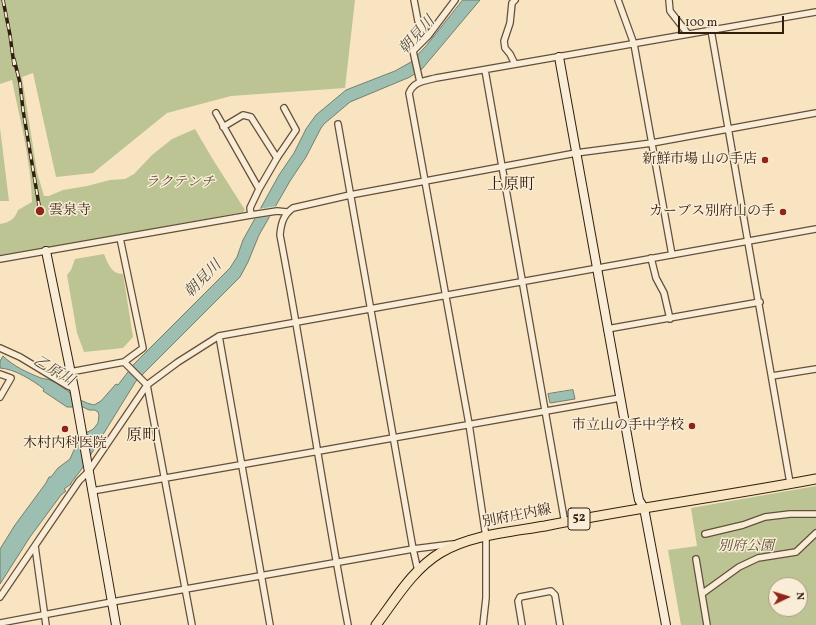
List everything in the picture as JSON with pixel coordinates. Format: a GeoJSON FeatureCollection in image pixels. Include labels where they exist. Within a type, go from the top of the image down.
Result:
{"type":"FeatureCollection","features":[{"type":"Feature","properties":{"kind":"main road","name":"別府庄内線"},"geometry":{"type":"LineString","coordinates":[[376,625],[426,562],[440,553],[462,543],[580,519],[816,479]]}},
{"type":"Feature","properties":{"kind":"street"},"geometry":{"type":"LineString","coordinates":[[414,0],[418,21],[428,36]]}},
{"type":"Feature","properties":{"kind":"street"},"geometry":{"type":"LineString","coordinates":[[420,82],[413,51],[428,36],[454,0]]}},
{"type":"Feature","properties":{"kind":"street"},"geometry":{"type":"LineString","coordinates":[[515,0],[512,3],[510,23],[504,41],[505,48],[515,64]]}},
{"type":"Feature","properties":{"kind":"street"},"geometry":{"type":"LineString","coordinates":[[618,0],[634,44],[672,255]]}},
{"type":"Feature","properties":{"kind":"street"},"geometry":{"type":"LineString","coordinates":[[669,0],[670,11],[688,34]]}},
{"type":"Feature","properties":{"kind":"street"},"geometry":{"type":"LineString","coordinates":[[482,625],[486,598],[486,537],[469,424],[426,180],[409,93],[411,87],[417,82],[816,12]]}},
{"type":"Feature","properties":{"kind":"street"},"geometry":{"type":"LineString","coordinates":[[711,30],[760,302],[790,483]]}},
{"type":"Feature","properties":{"kind":"street"},"geometry":{"type":"LineString","coordinates":[[559,57],[636,490],[639,500],[644,508],[666,625]]}},
{"type":"Feature","properties":{"kind":"street"},"geometry":{"type":"LineString","coordinates":[[485,70],[564,518]]}},
{"type":"Feature","properties":{"kind":"street"},"geometry":{"type":"LineString","coordinates":[[251,215],[250,208],[259,189],[276,158],[296,130],[284,108]]}},
{"type":"Feature","properties":{"kind":"street"},"geometry":{"type":"LineString","coordinates":[[216,113],[259,189]]}},
{"type":"Feature","properties":{"kind":"street"},"geometry":{"type":"LineString","coordinates":[[348,625],[280,236],[281,227],[287,212],[293,208],[426,180],[576,153],[652,143],[816,113]]}},
{"type":"Feature","properties":{"kind":"street"},"geometry":{"type":"LineString","coordinates":[[223,127],[243,115],[252,117],[276,158]]}},
{"type":"Feature","properties":{"kind":"street"},"geometry":{"type":"LineString","coordinates":[[338,124],[418,571]]}},
{"type":"Feature","properties":{"kind":"street"},"geometry":{"type":"LineString","coordinates":[[0,259],[251,215],[277,211],[287,212]]}},
{"type":"Feature","properties":{"kind":"street"},"geometry":{"type":"LineString","coordinates":[[0,597],[147,384],[219,336],[816,229]]}},
{"type":"Feature","properties":{"kind":"street"},"geometry":{"type":"LineString","coordinates":[[70,372],[124,362],[144,348],[120,238]]}},
{"type":"Feature","properties":{"kind":"street"},"geometry":{"type":"LineString","coordinates":[[46,251],[74,391],[116,625]]}},
{"type":"Feature","properties":{"kind":"street"},"geometry":{"type":"LineString","coordinates":[[651,258],[656,278],[664,293],[670,319]]}},
{"type":"Feature","properties":{"kind":"street"},"geometry":{"type":"LineString","coordinates":[[607,329],[760,302]]}},
{"type":"Feature","properties":{"kind":"street"},"geometry":{"type":"LineString","coordinates":[[219,336],[270,625]]}},
{"type":"Feature","properties":{"kind":"street"},"geometry":{"type":"LineString","coordinates":[[0,348],[20,357],[74,391]]}},
{"type":"Feature","properties":{"kind":"street"},"geometry":{"type":"LineString","coordinates":[[124,362],[147,384],[192,625]]}},
{"type":"Feature","properties":{"kind":"street"},"geometry":{"type":"LineString","coordinates":[[772,376],[816,369]]}},
{"type":"Feature","properties":{"kind":"street"},"geometry":{"type":"LineString","coordinates":[[0,374],[11,378],[0,396]]}},
{"type":"Feature","properties":{"kind":"street"},"geometry":{"type":"LineString","coordinates":[[92,491],[620,398]]}},
{"type":"Feature","properties":{"kind":"street"},"geometry":{"type":"LineString","coordinates":[[705,534],[743,525],[765,517],[790,514],[816,514]]}},
{"type":"Feature","properties":{"kind":"street"},"geometry":{"type":"LineString","coordinates":[[702,593],[739,568],[758,558],[796,552],[816,533]]}},
{"type":"Feature","properties":{"kind":"street"},"geometry":{"type":"LineString","coordinates":[[0,623],[336,562],[413,549],[462,543]]}},
{"type":"Feature","properties":{"kind":"street"},"geometry":{"type":"LineString","coordinates":[[35,546],[46,625]]}},
{"type":"Feature","properties":{"kind":"street"},"geometry":{"type":"LineString","coordinates":[[696,559],[707,625]]}},
{"type":"Feature","properties":{"kind":"street"},"geometry":{"type":"LineString","coordinates":[[522,625],[518,601],[520,597],[551,591],[555,594],[560,625]]}},
{"type":"Feature","properties":{"kind":"green space","name":"ラクテンチ"},"geometry":{"type":"Polygon","coordinates":[[[0,0],[355,0],[345,88],[231,96],[167,113],[93,173],[56,177],[33,73],[22,77],[37,172],[44,196],[49,196],[63,190],[110,180],[125,179],[134,174],[152,155],[172,139],[195,129],[245,210],[243,212],[0,257],[0,224],[11,220],[18,210],[32,202],[30,171],[12,80],[0,84],[0,0]]]}},
{"type":"Feature","properties":{"kind":"green space"},"geometry":{"type":"Polygon","coordinates":[[[0,128],[9,201],[0,201],[0,128]]]}},
{"type":"Feature","properties":{"kind":"green space"},"geometry":{"type":"Polygon","coordinates":[[[104,254],[113,270],[119,274],[123,274],[133,337],[123,348],[84,352],[77,333],[67,275],[71,270],[75,259],[104,254]]]}},
{"type":"Feature","properties":{"kind":"green space","name":"別府公園"},"geometry":{"type":"Polygon","coordinates":[[[816,486],[816,625],[681,625],[668,550],[697,546],[691,508],[816,486]]]}},
{"type":"Feature","properties":{"kind":"shaded area"},"geometry":{"type":"Polygon","coordinates":[[[463,0],[480,0],[422,69],[410,77],[350,102],[324,124],[259,235],[240,277],[136,381],[99,441],[100,443],[71,484],[64,489],[66,491],[61,495],[30,537],[0,584],[0,549],[49,477],[51,477],[58,468],[70,459],[78,441],[85,433],[92,430],[98,423],[99,415],[95,410],[89,410],[83,407],[67,407],[43,391],[44,389],[29,379],[12,370],[0,368],[0,361],[3,356],[16,366],[41,378],[56,383],[82,401],[94,405],[101,401],[116,384],[118,385],[134,364],[230,268],[237,257],[243,240],[279,175],[294,153],[306,129],[316,115],[346,90],[395,71],[411,62],[426,46],[463,0]]]}},
{"type":"Feature","properties":{"kind":"shaded area"},"geometry":{"type":"Polygon","coordinates":[[[573,390],[575,399],[550,403],[548,394],[573,390]]]}},
{"type":"Feature","properties":{"kind":"pier"},"geometry":{"type":"Polygon","coordinates":[[[278,206],[272,216],[252,219],[258,209],[278,206]]]}},
{"type":"Feature","properties":{"kind":"railway"},"geometry":{"type":"LineString","coordinates":[[3,0],[14,65]]}},
{"type":"Feature","properties":{"kind":"railway"},"geometry":{"type":"LineString","coordinates":[[14,59],[20,83],[23,110],[40,211]]}},
{"type":"Feature","properties":{"kind":"place","name":"新鮮市場 山の手店"},"geometry":{"type":"Point","coordinates":[765,160]}},
{"type":"Feature","properties":{"kind":"place","name":"雲泉寺"},"geometry":{"type":"Point","coordinates":[40,211]}},
{"type":"Feature","properties":{"kind":"place","name":"カーブス別府山の手"},"geometry":{"type":"Point","coordinates":[783,212]}},
{"type":"Feature","properties":{"kind":"place","name":"市立山の手中学校"},"geometry":{"type":"Point","coordinates":[692,426]}},
{"type":"Feature","properties":{"kind":"place","name":"木村内科医院"},"geometry":{"type":"Point","coordinates":[65,429]}},
{"type":"Feature","properties":{"kind":"district","name":"上原町"},"geometry":{"type":"Point","coordinates":[511,186]}},
{"type":"Feature","properties":{"kind":"district","name":"原町"},"geometry":{"type":"Point","coordinates":[142,437]}},
{"type":"Feature","properties":{"kind":"water label","name":"朝見川"},"geometry":{"type":"Point","coordinates":[418,36]}},
{"type":"Feature","properties":{"kind":"water label","name":"朝見川"},"geometry":{"type":"Point","coordinates":[204,280]}},
{"type":"Feature","properties":{"kind":"water label","name":"乙原川"},"geometry":{"type":"Point","coordinates":[53,372]}}]}
